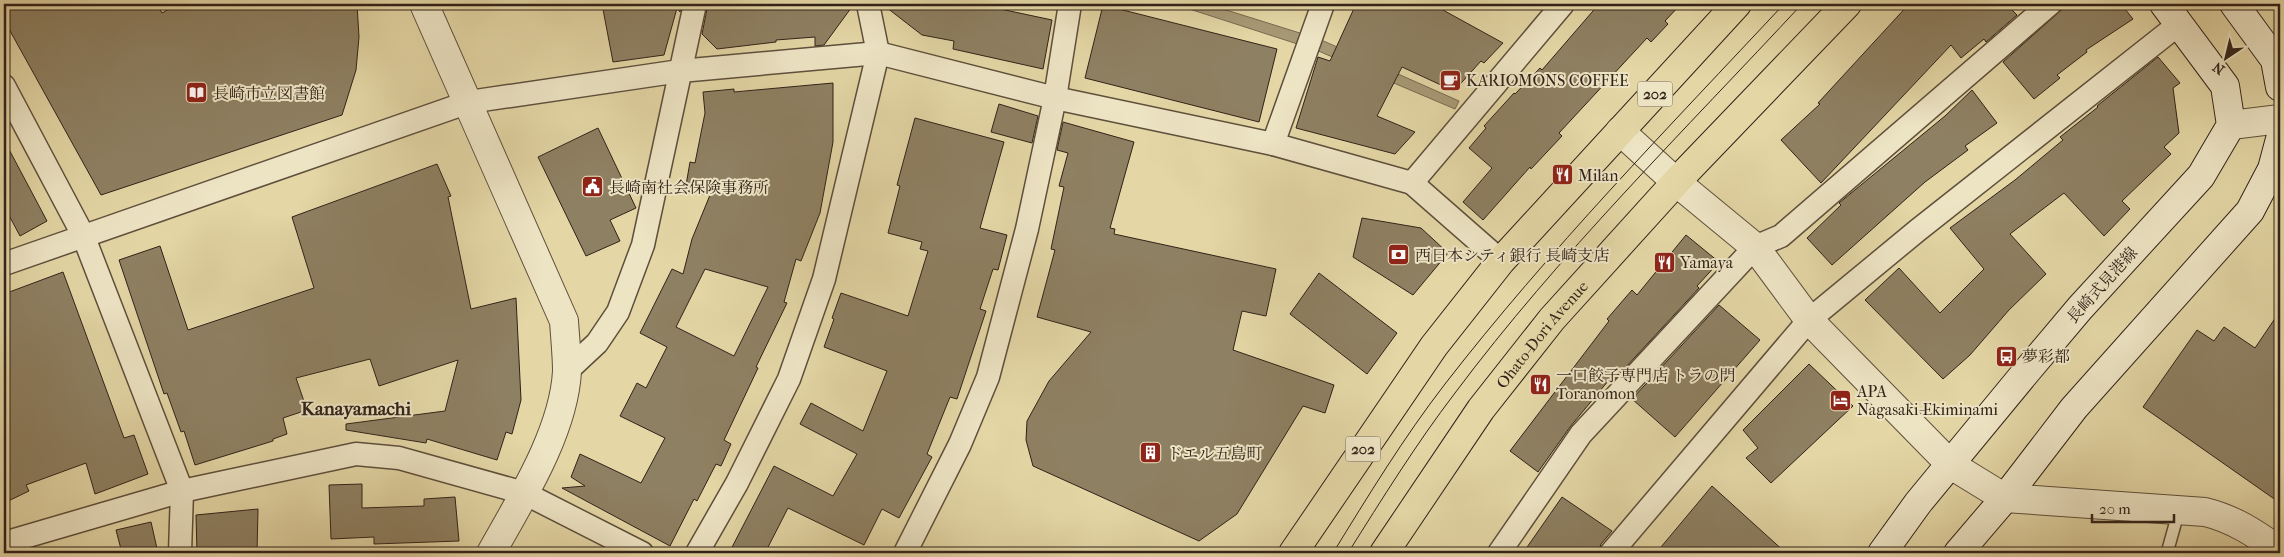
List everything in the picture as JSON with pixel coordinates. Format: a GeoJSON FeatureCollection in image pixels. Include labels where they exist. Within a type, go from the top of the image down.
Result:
{"type":"FeatureCollection","features":[{"type":"Feature","properties":{"kind":"highway","name":"Ohato-Dori Avenue"},"geometry":{"type":"LineString","coordinates":[[1384,553],[1482,409],[1552,319],[1676,182],[1848,4]]}},
{"type":"Feature","properties":{"kind":"highway","name":"202"},"geometry":{"type":"LineString","coordinates":[[1293,553],[1434,346],[1501,260],[1620,131],[1726,8]]}},
{"type":"Feature","properties":{"kind":"street"},"geometry":{"type":"LineString","coordinates":[[424,4],[469,102],[564,321],[567,372],[558,421],[524,493],[490,553]]}},
{"type":"Feature","properties":{"kind":"street"},"geometry":{"type":"LineString","coordinates":[[567,372],[597,343],[618,312],[643,245],[695,4]]}},
{"type":"Feature","properties":{"kind":"street"},"geometry":{"type":"LineString","coordinates":[[697,553],[737,483],[789,379],[824,279],[878,53],[868,4]]}},
{"type":"Feature","properties":{"kind":"street"},"geometry":{"type":"LineString","coordinates":[[904,553],[960,444],[988,377],[1027,229],[1056,98],[1070,4]]}},
{"type":"Feature","properties":{"kind":"street"},"geometry":{"type":"LineString","coordinates":[[1273,144],[1323,4]]}},
{"type":"Feature","properties":{"kind":"street"},"geometry":{"type":"LineString","coordinates":[[1412,183],[1563,4]]}},
{"type":"Feature","properties":{"kind":"street"},"geometry":{"type":"LineString","coordinates":[[1499,553],[1581,434],[1755,246],[1781,236],[2050,4]]}},
{"type":"Feature","properties":{"kind":"street"},"geometry":{"type":"LineString","coordinates":[[2234,4],[2275,60],[2280,87]]}},
{"type":"Feature","properties":{"kind":"street"},"geometry":{"type":"LineString","coordinates":[[1611,553],[1809,320],[1926,224],[2172,14],[2225,86],[2231,125],[2280,119]]}},
{"type":"Feature","properties":{"kind":"street"},"geometry":{"type":"LineString","coordinates":[[4,264],[469,102],[680,71],[878,53],[1056,98],[1273,144],[1412,183],[1501,260]]}},
{"type":"Feature","properties":{"kind":"street"},"geometry":{"type":"LineString","coordinates":[[4,86],[83,235],[182,491],[180,553]]}},
{"type":"Feature","properties":{"kind":"street","name":"長崎式見港線"},"geometry":{"type":"LineString","coordinates":[[1882,553],[1918,503],[2080,308],[2201,176],[2231,125]]}},
{"type":"Feature","properties":{"kind":"street"},"geometry":{"type":"LineString","coordinates":[[1620,131],[1676,182],[1755,246],[1809,320],[1951,465],[2005,498],[2179,510],[2225,516],[2247,528],[2280,551]]}},
{"type":"Feature","properties":{"kind":"street"},"geometry":{"type":"LineString","coordinates":[[1958,553],[2005,498],[2074,408],[2250,211],[2272,169],[2280,139]]}},
{"type":"Feature","properties":{"kind":"street"},"geometry":{"type":"LineString","coordinates":[[4,543],[182,491],[356,454],[399,458],[524,493],[642,553]]}},
{"type":"Feature","properties":{"kind":"lane"},"geometry":{"type":"LineString","coordinates":[[2167,553],[2179,510]]}},
{"type":"Feature","properties":{"kind":"shaded area"},"geometry":{"type":"Polygon","coordinates":[[[1174,4],[1207,4],[1319,39],[1459,101],[1455,109],[1316,50],[1174,4]]]}},
{"type":"Feature","properties":{"kind":"building","name":"長崎市立図書館"},"geometry":{"type":"Polygon","coordinates":[[[17,4],[157,4],[162,13],[178,4],[357,4],[359,37],[356,70],[342,115],[101,195],[4,20],[4,11],[17,4]]]}},
{"type":"Feature","properties":{"kind":"building"},"geometry":{"type":"Polygon","coordinates":[[[602,4],[682,4],[680,12],[677,8],[664,55],[613,62],[602,4]]]}},
{"type":"Feature","properties":{"kind":"building"},"geometry":{"type":"Polygon","coordinates":[[[708,4],[854,4],[824,45],[815,46],[815,37],[776,40],[776,42],[717,49],[702,34],[708,4]]]}},
{"type":"Feature","properties":{"kind":"building"},"geometry":{"type":"Polygon","coordinates":[[[882,4],[977,4],[1052,20],[1043,69],[953,49],[954,41],[922,35],[882,4]]]}},
{"type":"Feature","properties":{"kind":"building"},"geometry":{"type":"Polygon","coordinates":[[[1356,4],[1432,4],[1503,43],[1484,63],[1481,61],[1454,91],[1402,67],[1377,116],[1415,132],[1395,154],[1296,128],[1318,57],[1330,61],[1356,4]]]}},
{"type":"Feature","properties":{"kind":"building"},"geometry":{"type":"Polygon","coordinates":[[[1599,4],[1681,4],[1665,21],[1668,24],[1651,42],[1647,38],[1559,133],[1562,136],[1531,169],[1530,167],[1483,220],[1463,202],[1492,168],[1469,148],[1486,128],[1484,126],[1514,93],[1540,68],[1542,70],[1599,4]]]}},
{"type":"Feature","properties":{"kind":"building"},"geometry":{"type":"Polygon","coordinates":[[[1909,4],[2006,4],[2017,15],[1986,42],[1984,39],[1961,58],[1951,45],[1821,183],[1781,140],[1820,104],[1818,103],[1909,4]]]}},
{"type":"Feature","properties":{"kind":"building"},"geometry":{"type":"Polygon","coordinates":[[[2068,4],[2121,4],[2133,19],[2086,50],[2087,52],[2057,75],[2060,78],[2034,99],[2003,62],[2068,4]]]}},
{"type":"Feature","properties":{"kind":"building"},"geometry":{"type":"Polygon","coordinates":[[[1103,5],[1277,49],[1259,122],[1085,78],[1103,5]]]}},
{"type":"Feature","properties":{"kind":"building"},"geometry":{"type":"Polygon","coordinates":[[[2158,57],[2180,83],[2173,88],[2179,133],[2164,147],[2171,154],[2122,201],[2130,209],[2104,236],[2064,193],[2010,234],[2046,274],[2009,310],[1970,355],[1943,379],[1865,300],[1899,268],[1940,313],[1984,269],[1950,228],[2015,180],[2063,140],[2060,137],[2158,57]]]}},
{"type":"Feature","properties":{"kind":"building"},"geometry":{"type":"Polygon","coordinates":[[[833,83],[833,142],[820,213],[801,261],[796,259],[784,302],[787,303],[724,440],[731,444],[721,466],[716,464],[697,501],[694,499],[670,546],[562,488],[585,486],[571,477],[580,454],[641,483],[665,438],[620,416],[637,383],[646,388],[667,347],[640,333],[672,269],[683,274],[692,239],[710,195],[685,191],[690,162],[695,163],[705,113],[703,92],[734,89],[734,92],[833,83]],[[705,269],[676,327],[734,356],[768,287],[705,269]]]}},
{"type":"Feature","properties":{"kind":"building"},"geometry":{"type":"Polygon","coordinates":[[[1972,90],[1997,123],[1965,146],[1968,150],[1925,182],[1832,265],[1807,238],[1841,205],[1839,203],[1945,116],[1972,90]]]}},
{"type":"Feature","properties":{"kind":"building"},"geometry":{"type":"Polygon","coordinates":[[[999,104],[1038,116],[1032,143],[991,132],[999,104]]]}},
{"type":"Feature","properties":{"kind":"building"},"geometry":{"type":"Polygon","coordinates":[[[915,118],[1004,142],[980,228],[1007,235],[998,270],[993,269],[980,309],[986,311],[957,399],[950,397],[927,454],[932,457],[899,518],[882,509],[864,545],[788,508],[765,553],[729,553],[774,466],[833,496],[857,454],[800,424],[811,403],[863,431],[887,371],[824,347],[841,293],[908,316],[928,251],[920,249],[922,242],[888,233],[900,186],[897,185],[915,118]]]}},
{"type":"Feature","properties":{"kind":"building"},"geometry":{"type":"Polygon","coordinates":[[[1063,122],[1134,142],[1110,228],[1115,229],[1114,234],[1276,269],[1266,316],[1242,311],[1233,350],[1334,385],[1325,413],[1303,406],[1237,514],[1199,541],[1033,466],[1026,440],[1027,421],[1049,381],[1091,332],[1037,317],[1055,250],[1051,249],[1064,187],[1059,186],[1068,153],[1057,150],[1063,122]]]}},
{"type":"Feature","properties":{"kind":"building"},"geometry":{"type":"Polygon","coordinates":[[[598,128],[636,208],[610,220],[620,241],[586,256],[538,157],[598,128]]]}},
{"type":"Feature","properties":{"kind":"building"},"geometry":{"type":"Polygon","coordinates":[[[4,140],[47,221],[20,236],[4,206],[4,140]]]}},
{"type":"Feature","properties":{"kind":"building"},"geometry":{"type":"Polygon","coordinates":[[[437,164],[451,196],[448,197],[471,309],[516,298],[521,400],[512,434],[506,432],[497,460],[427,439],[426,443],[346,430],[346,424],[445,411],[458,360],[379,386],[370,359],[296,378],[307,410],[283,418],[287,434],[273,439],[273,441],[195,465],[184,431],[181,432],[167,393],[164,394],[119,260],[160,246],[188,330],[314,288],[292,217],[437,164]]]}},
{"type":"Feature","properties":{"kind":"building","name":"西日本シティ銀行 長崎支店"},"geometry":{"type":"Polygon","coordinates":[[[1362,218],[1421,228],[1448,253],[1413,295],[1353,257],[1362,218]]]}},
{"type":"Feature","properties":{"kind":"building"},"geometry":{"type":"Polygon","coordinates":[[[1686,235],[1719,262],[1697,286],[1699,288],[1612,382],[1609,380],[1570,427],[1538,472],[1510,451],[1609,321],[1607,319],[1632,290],[1637,295],[1686,235]]]}},
{"type":"Feature","properties":{"kind":"building"},"geometry":{"type":"Polygon","coordinates":[[[63,272],[124,438],[134,435],[148,474],[95,494],[86,463],[26,485],[29,491],[4,503],[4,294],[63,272]]]}},
{"type":"Feature","properties":{"kind":"building"},"geometry":{"type":"Polygon","coordinates":[[[1319,273],[1397,333],[1367,374],[1290,314],[1319,273]]]}},
{"type":"Feature","properties":{"kind":"building"},"geometry":{"type":"Polygon","coordinates":[[[1719,305],[1760,340],[1675,437],[1632,399],[1719,305]]]}},
{"type":"Feature","properties":{"kind":"building"},"geometry":{"type":"Polygon","coordinates":[[[2280,311],[2280,503],[2143,407],[2197,330],[2214,341],[2224,327],[2255,348],[2280,311]]]}},
{"type":"Feature","properties":{"kind":"building"},"geometry":{"type":"Polygon","coordinates":[[[1809,364],[1853,406],[1771,483],[1746,458],[1758,448],[1743,430],[1809,364]]]}},
{"type":"Feature","properties":{"kind":"building"},"geometry":{"type":"Polygon","coordinates":[[[362,484],[362,508],[424,506],[424,499],[455,497],[459,541],[374,544],[374,537],[331,539],[329,485],[362,484]]]}},
{"type":"Feature","properties":{"kind":"building"},"geometry":{"type":"Polygon","coordinates":[[[1712,486],[1786,553],[1656,553],[1712,486]]]}},
{"type":"Feature","properties":{"kind":"building"},"geometry":{"type":"Polygon","coordinates":[[[1562,497],[1612,531],[1601,544],[1598,553],[1523,553],[1562,497]]]}},
{"type":"Feature","properties":{"kind":"building"},"geometry":{"type":"Polygon","coordinates":[[[258,509],[257,553],[197,553],[196,515],[258,509]]]}},
{"type":"Feature","properties":{"kind":"building"},"geometry":{"type":"Polygon","coordinates":[[[151,522],[158,553],[122,553],[116,530],[151,522]]]}},
{"type":"Feature","properties":{"kind":"tram line"},"geometry":{"type":"LineString","coordinates":[[1333,553],[1415,425],[1485,334],[1610,190],[1784,4]]}},
{"type":"Feature","properties":{"kind":"tram line"},"geometry":{"type":"LineString","coordinates":[[1348,553],[1427,432],[1455,393],[1536,291],[1623,194],[1802,4]]}},
{"type":"Feature","properties":{"kind":"place","name":"KARIOMONS COFFEE"},"geometry":{"type":"Point","coordinates":[1450,80]}},
{"type":"Feature","properties":{"kind":"place","name":"長崎市立図書館"},"geometry":{"type":"Point","coordinates":[197,93]}},
{"type":"Feature","properties":{"kind":"place","name":"Milan"},"geometry":{"type":"Point","coordinates":[1562,175]}},
{"type":"Feature","properties":{"kind":"place","name":"長崎南社会保険事務所"},"geometry":{"type":"Point","coordinates":[593,187]}},
{"type":"Feature","properties":{"kind":"place","name":"西日本シティ銀行 長崎支店"},"geometry":{"type":"Point","coordinates":[1399,255]}},
{"type":"Feature","properties":{"kind":"place","name":"Yamaya"},"geometry":{"type":"Point","coordinates":[1664,262]}},
{"type":"Feature","properties":{"kind":"place","name":"夢彩都"},"geometry":{"type":"Point","coordinates":[2006,356]}},
{"type":"Feature","properties":{"kind":"place","name":"一口餃子専門店 トラの門 Toranomon"},"geometry":{"type":"Point","coordinates":[1540,384]}},
{"type":"Feature","properties":{"kind":"place","name":"APA Nagasaki-Ekiminami"},"geometry":{"type":"Point","coordinates":[1841,400]}},
{"type":"Feature","properties":{"kind":"place","name":"ドエル五島町"},"geometry":{"type":"Point","coordinates":[1151,453]}},
{"type":"Feature","properties":{"kind":"district","name":"Kanayamachi"},"geometry":{"type":"Point","coordinates":[356,409]}}]}
